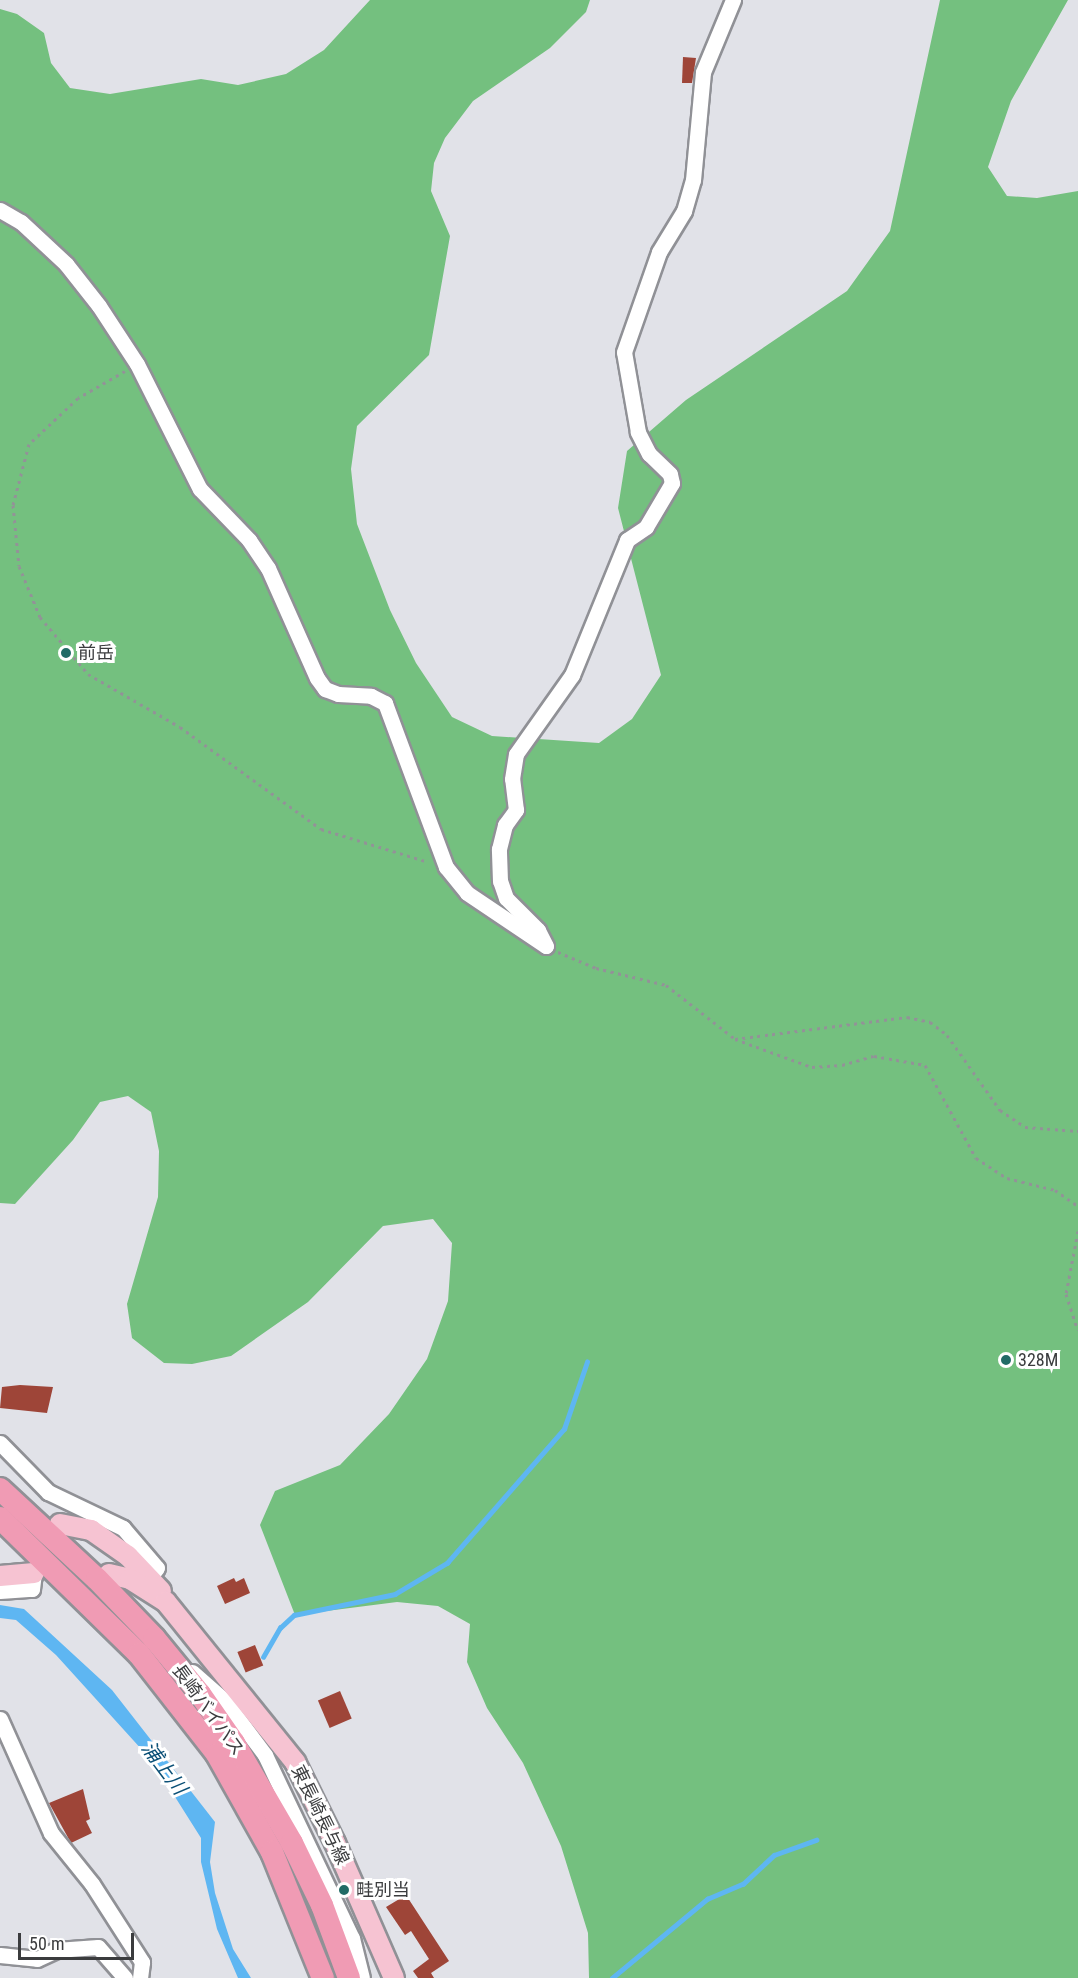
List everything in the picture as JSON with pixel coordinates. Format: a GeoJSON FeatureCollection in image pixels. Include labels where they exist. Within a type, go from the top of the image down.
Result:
{"type":"FeatureCollection","features":[{"type":"Feature","properties":{"kind":"highway","name":"長崎バイパス"},"geometry":{"type":"LineString","coordinates":[[0,1488],[154,1638],[200,1694],[264,1791],[322,1905],[349,1978]]}},
{"type":"Feature","properties":{"kind":"highway","name":"長崎バイパス"},"geometry":{"type":"LineString","coordinates":[[0,1518],[139,1654],[217,1754],[272,1852],[323,1978]]}},
{"type":"Feature","properties":{"kind":"main road","name":"東長崎長与線"},"geometry":{"type":"LineString","coordinates":[[60,1524],[91,1530],[150,1577],[174,1611],[295,1762],[335,1843],[394,1978]]}},
{"type":"Feature","properties":{"kind":"main road"},"geometry":{"type":"LineString","coordinates":[[0,1576],[34,1573]]}},
{"type":"Feature","properties":{"kind":"main road","name":"東長崎長与線"},"geometry":{"type":"LineString","coordinates":[[109,1574],[154,1592],[174,1611]]}},
{"type":"Feature","properties":{"kind":"street"},"geometry":{"type":"LineString","coordinates":[[546,946],[538,930],[506,898],[500,881],[499,849],[505,825],[516,810],[512,779],[516,754],[572,675],[627,540],[646,527],[672,483],[670,474],[650,454],[638,432],[624,352],[659,252],[684,212],[693,180],[703,72],[733,0]]}},
{"type":"Feature","properties":{"kind":"street"},"geometry":{"type":"LineString","coordinates":[[0,210],[21,222],[66,264],[137,364],[200,489],[249,540],[268,568],[317,678],[325,689],[338,694],[371,696],[385,703],[446,867],[467,893],[546,946]]}},
{"type":"Feature","properties":{"kind":"street"},"geometry":{"type":"LineString","coordinates":[[0,1443],[48,1492],[123,1528],[157,1568],[150,1577]]}},
{"type":"Feature","properties":{"kind":"street"},"geometry":{"type":"LineString","coordinates":[[0,1591],[32,1588],[34,1573]]}},
{"type":"Feature","properties":{"kind":"street"},"geometry":{"type":"LineString","coordinates":[[154,1638],[224,1700],[266,1755],[352,1938],[362,1978]]}},
{"type":"Feature","properties":{"kind":"street"},"geometry":{"type":"LineString","coordinates":[[0,1719],[51,1833],[92,1884],[142,1962],[140,1978]]}},
{"type":"Feature","properties":{"kind":"street"},"geometry":{"type":"LineString","coordinates":[[0,1955],[37,1959],[56,1950],[98,1947],[126,1978]]}},
{"type":"Feature","properties":{"kind":"path"},"geometry":{"type":"LineString","coordinates":[[137,364],[78,399],[29,444],[14,505],[19,566],[40,617],[88,674],[180,727],[321,829],[446,867]]}},
{"type":"Feature","properties":{"kind":"path"},"geometry":{"type":"LineString","coordinates":[[546,946],[596,968],[666,985],[735,1039],[812,1067],[842,1065],[874,1056],[925,1065],[976,1158],[1007,1178],[1055,1190],[1078,1206]]}},
{"type":"Feature","properties":{"kind":"path"},"geometry":{"type":"LineString","coordinates":[[735,1039],[907,1017],[930,1022],[947,1035],[1000,1110],[1025,1128],[1078,1131]]}},
{"type":"Feature","properties":{"kind":"path"},"geometry":{"type":"LineString","coordinates":[[1078,1231],[1066,1294],[1078,1330]]}},
{"type":"Feature","properties":{"kind":"green space"},"geometry":{"type":"Polygon","coordinates":[[[370,0],[590,0],[586,12],[550,48],[473,101],[445,138],[434,163],[431,191],[450,236],[429,355],[357,426],[351,469],[357,524],[390,610],[416,663],[452,717],[492,736],[599,743],[632,719],[661,675],[618,508],[627,451],[686,400],[847,291],[890,231],[940,0],[1068,0],[1011,101],[988,167],[1007,196],[1037,198],[1078,191],[1078,1978],[589,1978],[588,1933],[561,1846],[523,1763],[487,1708],[467,1662],[470,1624],[438,1606],[397,1602],[295,1615],[260,1525],[275,1491],[340,1465],[389,1414],[427,1359],[448,1301],[452,1243],[433,1219],[383,1226],[308,1302],[231,1356],[192,1364],[164,1363],[132,1338],[127,1304],[158,1197],[159,1151],[151,1112],[128,1096],[100,1102],[73,1140],[15,1204],[0,1203],[0,9],[17,14],[44,33],[51,63],[70,88],[110,94],[201,79],[238,85],[286,74],[324,50],[370,0]]]}},
{"type":"Feature","properties":{"kind":"water","name":"浦上川"},"geometry":{"type":"Polygon","coordinates":[[[0,1605],[24,1609],[112,1690],[215,1822],[210,1862],[215,1893],[233,1949],[251,1978],[238,1978],[217,1929],[201,1862],[201,1838],[153,1762],[56,1655],[16,1620],[0,1618],[0,1605]]]}},
{"type":"Feature","properties":{"kind":"building"},"geometry":{"type":"Polygon","coordinates":[[[683,57],[696,58],[692,83],[682,83],[683,57]]]}},
{"type":"Feature","properties":{"kind":"building"},"geometry":{"type":"Polygon","coordinates":[[[20,1385],[53,1387],[47,1413],[0,1408],[2,1387],[20,1385]]]}},
{"type":"Feature","properties":{"kind":"building"},"geometry":{"type":"Polygon","coordinates":[[[234,1578],[236,1582],[244,1578],[250,1593],[225,1604],[217,1586],[234,1578]]]}},
{"type":"Feature","properties":{"kind":"building"},"geometry":{"type":"Polygon","coordinates":[[[255,1645],[263,1665],[246,1673],[237,1652],[255,1645]]]}},
{"type":"Feature","properties":{"kind":"building"},"geometry":{"type":"Polygon","coordinates":[[[340,1691],[352,1719],[330,1728],[318,1700],[340,1691]]]}},
{"type":"Feature","properties":{"kind":"building"},"geometry":{"type":"Polygon","coordinates":[[[83,1789],[90,1819],[86,1821],[92,1833],[71,1843],[49,1803],[83,1789]]]}},
{"type":"Feature","properties":{"kind":"building"},"geometry":{"type":"Polygon","coordinates":[[[406,1895],[449,1961],[431,1973],[434,1978],[418,1978],[413,1971],[429,1959],[411,1931],[405,1935],[386,1907],[406,1895]]]}},
{"type":"Feature","properties":{"kind":"waterway"},"geometry":{"type":"LineString","coordinates":[[263,1657],[280,1628],[294,1615],[395,1594],[447,1563],[564,1429],[587,1362]]}},
{"type":"Feature","properties":{"kind":"waterway"},"geometry":{"type":"LineString","coordinates":[[612,1978],[707,1899],[743,1884],[774,1855],[816,1840]]}},
{"type":"Feature","properties":{"kind":"place","name":"前岳"},"geometry":{"type":"Point","coordinates":[66,653]}},
{"type":"Feature","properties":{"kind":"place","name":"328M"},"geometry":{"type":"Point","coordinates":[1006,1360]}},
{"type":"Feature","properties":{"kind":"place","name":"畦別当"},"geometry":{"type":"Point","coordinates":[344,1890]}}]}
